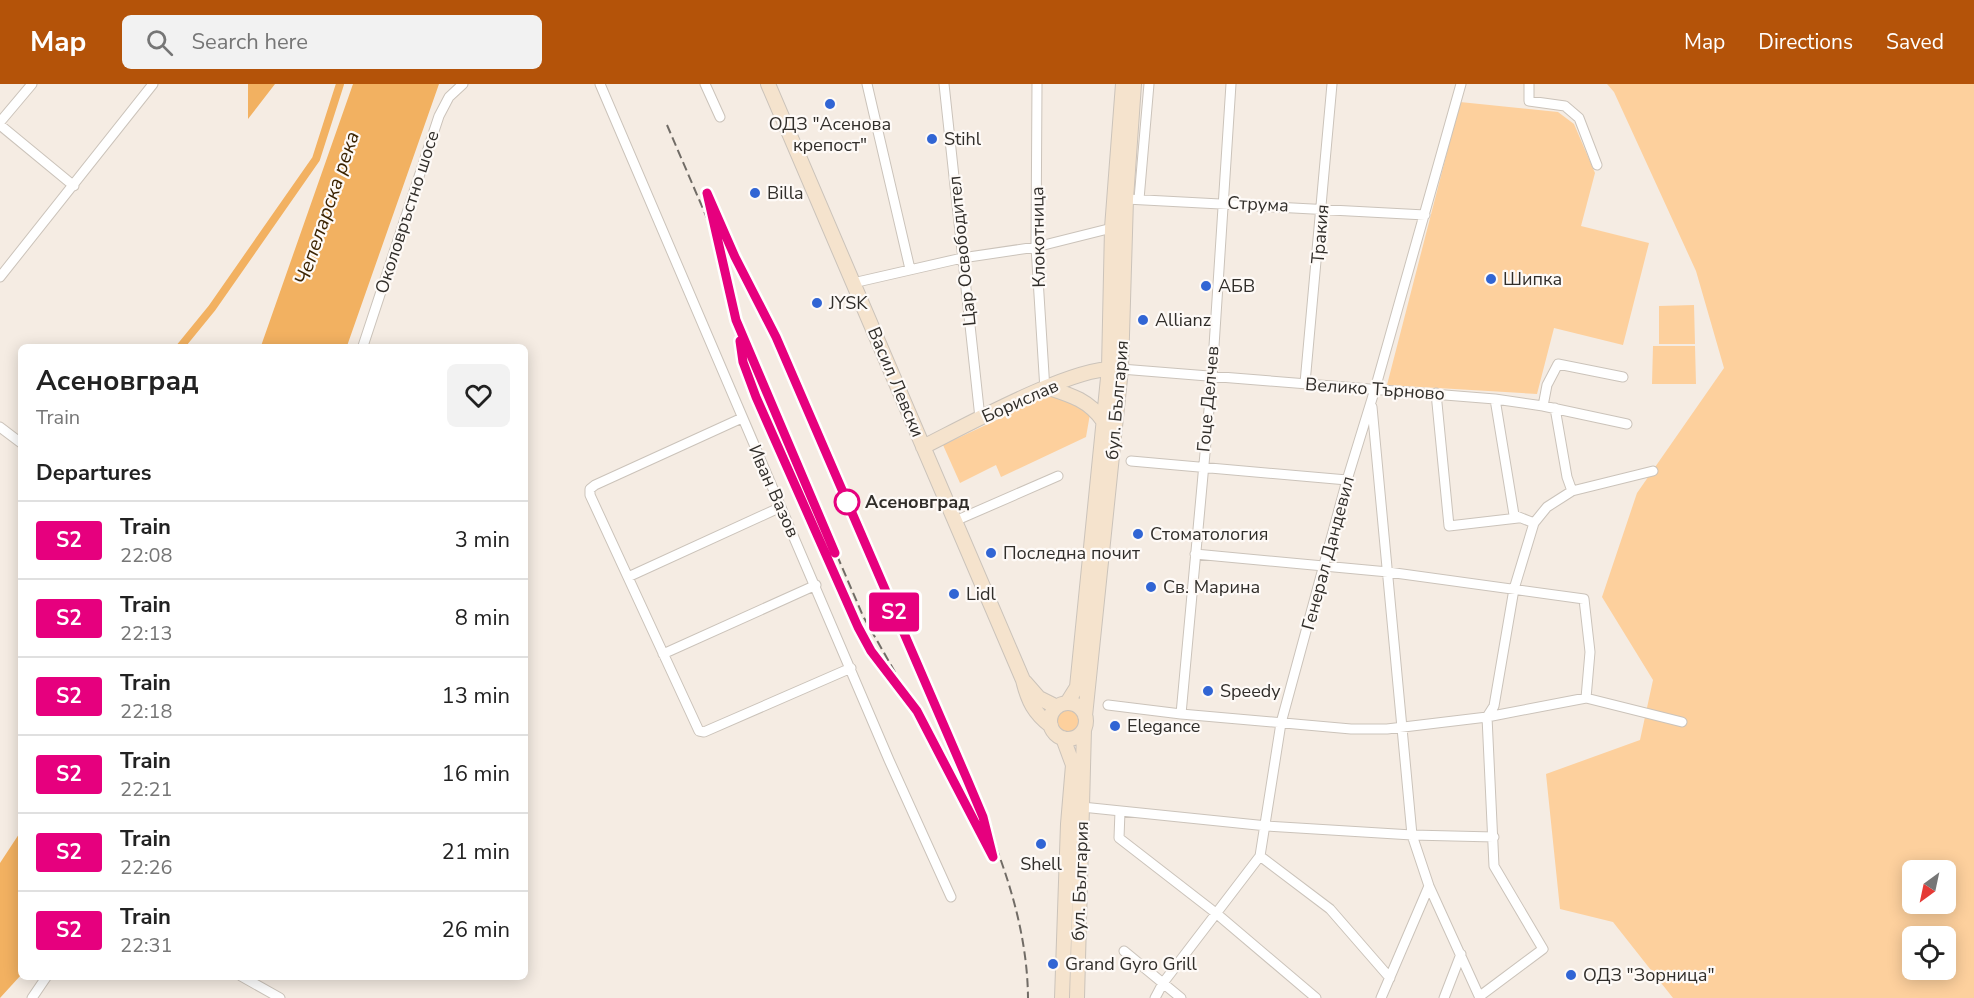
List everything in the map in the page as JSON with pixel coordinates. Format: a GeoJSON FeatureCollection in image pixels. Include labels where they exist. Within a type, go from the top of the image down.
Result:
{"type":"FeatureCollection","features":[{"type":"Feature","properties":{"kind":"main road","name":"Васил Левски"},"geometry":{"type":"LineString","coordinates":[[768,84],[1023,680],[1032,707],[1051,726]]}},
{"type":"Feature","properties":{"kind":"main road","name":"бул. България"},"geometry":{"type":"LineString","coordinates":[[1062,705],[1077,687],[1103,421],[1115,368],[1112,228],[1123,84]]}},
{"type":"Feature","properties":{"kind":"main road","name":"бул. България"},"geometry":{"type":"LineString","coordinates":[[1077,998],[1085,722],[1115,368],[1133,199],[1134,84]]}},
{"type":"Feature","properties":{"kind":"main road","name":"Борислав"},"geometry":{"type":"LineString","coordinates":[[923,447],[980,418],[1089,371],[1115,368]]}},
{"type":"Feature","properties":{"kind":"main road"},"geometry":{"type":"LineString","coordinates":[[1047,389],[1081,399],[1096,411],[1103,421]]}},
{"type":"Feature","properties":{"kind":"main road","name":"Васил Левски"},"geometry":{"type":"LineString","coordinates":[[1023,680],[1039,698],[1062,705]]}},
{"type":"Feature","properties":{"kind":"main road"},"geometry":{"type":"LineString","coordinates":[[1062,705],[1080,707],[1085,722],[1075,738],[1063,738],[1051,726],[1051,716],[1062,705]]}},
{"type":"Feature","properties":{"kind":"main road","name":"бул. България"},"geometry":{"type":"LineString","coordinates":[[1062,998],[1068,824],[1073,765],[1063,738]]}},
{"type":"Feature","properties":{"kind":"street"},"geometry":{"type":"LineString","coordinates":[[32,84],[0,123],[74,186]]}},
{"type":"Feature","properties":{"kind":"street"},"geometry":{"type":"LineString","coordinates":[[0,277],[153,84]]}},
{"type":"Feature","properties":{"kind":"street","name":"Околовръстно шосе"},"geometry":{"type":"LineString","coordinates":[[364,344],[439,116],[449,97],[463,84]]}},
{"type":"Feature","properties":{"kind":"street","name":"Иван Вазов"},"geometry":{"type":"LineString","coordinates":[[600,84],[742,418],[951,897]]}},
{"type":"Feature","properties":{"kind":"street"},"geometry":{"type":"LineString","coordinates":[[705,84],[720,117]]}},
{"type":"Feature","properties":{"kind":"street"},"geometry":{"type":"LineString","coordinates":[[867,84],[910,269]]}},
{"type":"Feature","properties":{"kind":"street","name":"Цар Освободител"},"geometry":{"type":"LineString","coordinates":[[944,84],[980,418]]}},
{"type":"Feature","properties":{"kind":"street","name":"Клокотница"},"geometry":{"type":"LineString","coordinates":[[1037,84],[1036,247],[1047,389]]}},
{"type":"Feature","properties":{"kind":"street"},"geometry":{"type":"LineString","coordinates":[[1133,199],[1149,84]]}},
{"type":"Feature","properties":{"kind":"street","name":"Гоце Делчев"},"geometry":{"type":"LineString","coordinates":[[1181,714],[1212,377],[1231,84]]}},
{"type":"Feature","properties":{"kind":"street","name":"Тракия"},"geometry":{"type":"LineString","coordinates":[[1305,383],[1323,208],[1332,84]]}},
{"type":"Feature","properties":{"kind":"street","name":"Генерал Дандевил"},"geometry":{"type":"LineString","coordinates":[[1155,998],[1163,983],[1260,856],[1267,826],[1281,723],[1325,568],[1347,480],[1372,401],[1461,84]]}},
{"type":"Feature","properties":{"kind":"street"},"geometry":{"type":"LineString","coordinates":[[1529,84],[1529,101],[1566,106],[1579,118],[1597,165]]}},
{"type":"Feature","properties":{"kind":"street","name":"Струма"},"geometry":{"type":"LineString","coordinates":[[1133,199],[1222,202],[1425,215]]}},
{"type":"Feature","properties":{"kind":"street"},"geometry":{"type":"LineString","coordinates":[[854,283],[962,258],[1036,247],[1112,228]]}},
{"type":"Feature","properties":{"kind":"street"},"geometry":{"type":"LineString","coordinates":[[1543,406],[1547,385],[1558,364],[1623,377]]}},
{"type":"Feature","properties":{"kind":"street","name":"Велико Търново"},"geometry":{"type":"LineString","coordinates":[[1115,368],[1495,399],[1556,408],[1626,424]]}},
{"type":"Feature","properties":{"kind":"street"},"geometry":{"type":"LineString","coordinates":[[1436,393],[1449,526],[1518,518],[1534,523]]}},
{"type":"Feature","properties":{"kind":"street"},"geometry":{"type":"LineString","coordinates":[[1495,399],[1511,504],[1514,515],[1518,518]]}},
{"type":"Feature","properties":{"kind":"street"},"geometry":{"type":"LineString","coordinates":[[1372,401],[1412,836],[1429,886],[1480,997],[1543,949],[1494,866],[1487,717],[1494,706],[1514,589],[1534,523],[1547,507],[1572,491],[1653,471]]}},
{"type":"Feature","properties":{"kind":"street"},"geometry":{"type":"LineString","coordinates":[[1556,408],[1566,477],[1572,491]]}},
{"type":"Feature","properties":{"kind":"street"},"geometry":{"type":"LineString","coordinates":[[742,418],[590,489],[590,495],[699,731],[704,732],[851,668]]}},
{"type":"Feature","properties":{"kind":"street"},"geometry":{"type":"LineString","coordinates":[[0,427],[18,441]]}},
{"type":"Feature","properties":{"kind":"street"},"geometry":{"type":"LineString","coordinates":[[1358,447],[1371,444],[1377,452]]}},
{"type":"Feature","properties":{"kind":"street"},"geometry":{"type":"LineString","coordinates":[[1131,460],[1347,480]]}},
{"type":"Feature","properties":{"kind":"street"},"geometry":{"type":"LineString","coordinates":[[955,521],[1058,476]]}},
{"type":"Feature","properties":{"kind":"street"},"geometry":{"type":"LineString","coordinates":[[628,577],[781,507]]}},
{"type":"Feature","properties":{"kind":"street"},"geometry":{"type":"LineString","coordinates":[[1195,554],[1325,568],[1388,572],[1584,599],[1590,652],[1587,698]]}},
{"type":"Feature","properties":{"kind":"street"},"geometry":{"type":"LineString","coordinates":[[663,654],[816,585]]}},
{"type":"Feature","properties":{"kind":"street"},"geometry":{"type":"LineString","coordinates":[[1108,705],[1351,729],[1403,727],[1487,717],[1587,698],[1682,722]]}},
{"type":"Feature","properties":{"kind":"street"},"geometry":{"type":"LineString","coordinates":[[1082,807],[1267,826],[1412,836],[1494,837]]}},
{"type":"Feature","properties":{"kind":"street"},"geometry":{"type":"LineString","coordinates":[[1120,810],[1119,838],[1217,914],[1316,998]]}},
{"type":"Feature","properties":{"kind":"street"},"geometry":{"type":"LineString","coordinates":[[1260,856],[1330,909],[1390,978]]}},
{"type":"Feature","properties":{"kind":"street"},"geometry":{"type":"LineString","coordinates":[[1381,998],[1429,886]]}},
{"type":"Feature","properties":{"kind":"street"},"geometry":{"type":"LineString","coordinates":[[1124,951],[1181,998]]}},
{"type":"Feature","properties":{"kind":"street"},"geometry":{"type":"LineString","coordinates":[[1444,998],[1461,954]]}},
{"type":"Feature","properties":{"kind":"street"},"geometry":{"type":"LineString","coordinates":[[32,998],[43,980]]}},
{"type":"Feature","properties":{"kind":"street"},"geometry":{"type":"LineString","coordinates":[[248,980],[280,998]]}},
{"type":"Feature","properties":{"kind":"shaded area"},"geometry":{"type":"Polygon","coordinates":[[[1607,84],[1974,84],[1974,998],[1673,998],[1613,922],[1560,909],[1546,774],[1640,740],[1653,680],[1602,597],[1637,493],[1724,368],[1696,271],[1614,92],[1607,84]]]}},
{"type":"Feature","properties":{"kind":"shaded area","name":"Шипка"},"geometry":{"type":"Polygon","coordinates":[[[1460,102],[1558,112],[1574,124],[1595,173],[1581,226],[1649,243],[1623,345],[1554,328],[1537,394],[1387,385],[1460,102]]]}},
{"type":"Feature","properties":{"kind":"shaded area"},"geometry":{"type":"Polygon","coordinates":[[[1694,305],[1695,344],[1659,344],[1659,306],[1694,305]]]}},
{"type":"Feature","properties":{"kind":"shaded area"},"geometry":{"type":"Polygon","coordinates":[[[1653,346],[1695,346],[1696,384],[1652,384],[1653,346]]]}},
{"type":"Feature","properties":{"kind":"shaded area"},"geometry":{"type":"Polygon","coordinates":[[[1052,394],[1071,401],[1090,414],[1086,437],[1001,477],[996,465],[960,483],[943,445],[1052,394]]]}},
{"type":"Feature","properties":{"kind":"shaded area"},"geometry":{"type":"Polygon","coordinates":[[[1068,708],[1077,711],[1080,720],[1077,729],[1068,732],[1059,729],[1056,720],[1059,711],[1068,708]]]}},
{"type":"Feature","properties":{"kind":"water"},"geometry":{"type":"Polygon","coordinates":[[[248,84],[275,84],[248,119],[248,84]]]}},
{"type":"Feature","properties":{"kind":"water","name":"Чепеларска река"},"geometry":{"type":"Polygon","coordinates":[[[353,84],[439,84],[348,344],[262,344],[353,84]]]}},
{"type":"Feature","properties":{"kind":"water"},"geometry":{"type":"Polygon","coordinates":[[[18,836],[18,978],[0,998],[0,863],[18,836]]]}},
{"type":"Feature","properties":{"kind":"waterway"},"geometry":{"type":"LineString","coordinates":[[183,344],[212,308],[316,159],[340,84]]}},
{"type":"Feature","properties":{"kind":"railway"},"geometry":{"type":"LineString","coordinates":[[667,125],[716,239]]}},
{"type":"Feature","properties":{"kind":"railway"},"geometry":{"type":"LineString","coordinates":[[707,193],[735,257],[776,337],[994,841],[1018,918],[1025,958],[1028,998]]}},
{"type":"Feature","properties":{"kind":"railway"},"geometry":{"type":"LineString","coordinates":[[716,231],[743,356],[756,397],[858,627],[884,667]]}},
{"type":"Feature","properties":{"kind":"railway"},"geometry":{"type":"LineString","coordinates":[[736,320],[863,616],[936,744],[986,845]]}},
{"type":"Feature","properties":{"kind":"train","name":"S2"},"geometry":{"type":"LineString","coordinates":[[740,341],[743,362],[756,397],[858,627],[871,651],[917,711],[993,857],[983,817],[967,779],[776,337],[735,257],[707,193],[727,270],[736,320],[835,553]]}},
{"type":"Feature","properties":{"kind":"place","name":"ОДЗ \"Асенова крепост\""},"geometry":{"type":"Point","coordinates":[830,104]}},
{"type":"Feature","properties":{"kind":"place","name":"Stihl"},"geometry":{"type":"Point","coordinates":[932,139]}},
{"type":"Feature","properties":{"kind":"place","name":"Billa"},"geometry":{"type":"Point","coordinates":[755,193]}},
{"type":"Feature","properties":{"kind":"place","name":"Шипка"},"geometry":{"type":"Point","coordinates":[1491,279]}},
{"type":"Feature","properties":{"kind":"place","name":"АБВ"},"geometry":{"type":"Point","coordinates":[1206,286]}},
{"type":"Feature","properties":{"kind":"place","name":"JYSK"},"geometry":{"type":"Point","coordinates":[817,303]}},
{"type":"Feature","properties":{"kind":"place","name":"Allianz"},"geometry":{"type":"Point","coordinates":[1143,320]}},
{"type":"Feature","properties":{"kind":"place","name":"Асеновград"},"geometry":{"type":"Point","coordinates":[847,502]}},
{"type":"Feature","properties":{"kind":"place","name":"Стоматология"},"geometry":{"type":"Point","coordinates":[1138,534]}},
{"type":"Feature","properties":{"kind":"place","name":"Последна почит"},"geometry":{"type":"Point","coordinates":[991,553]}},
{"type":"Feature","properties":{"kind":"place","name":"Св. Марина"},"geometry":{"type":"Point","coordinates":[1151,587]}},
{"type":"Feature","properties":{"kind":"place","name":"Lidl"},"geometry":{"type":"Point","coordinates":[954,594]}},
{"type":"Feature","properties":{"kind":"place","name":"Speedy"},"geometry":{"type":"Point","coordinates":[1208,691]}},
{"type":"Feature","properties":{"kind":"place","name":"Elegance"},"geometry":{"type":"Point","coordinates":[1115,726]}},
{"type":"Feature","properties":{"kind":"place","name":"Shell"},"geometry":{"type":"Point","coordinates":[1041,844]}},
{"type":"Feature","properties":{"kind":"place","name":"Grand Gyro Grill"},"geometry":{"type":"Point","coordinates":[1053,964]}},
{"type":"Feature","properties":{"kind":"place","name":"ОДЗ \"Зорница\""},"geometry":{"type":"Point","coordinates":[1571,975]}}]}
